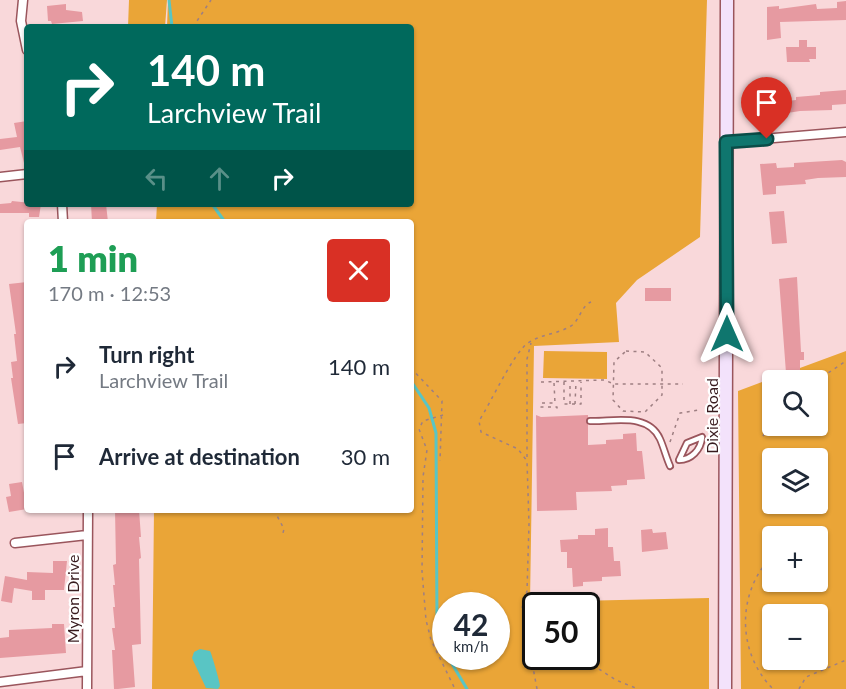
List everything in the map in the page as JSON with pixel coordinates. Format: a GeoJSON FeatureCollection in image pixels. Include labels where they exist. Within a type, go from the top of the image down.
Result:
{"type":"FeatureCollection","features":[{"type":"Feature","properties":{"kind":"main road","name":"Dixie Road"},"geometry":{"type":"LineString","coordinates":[[725,689],[727,0]]}},
{"type":"Feature","properties":{"kind":"street"},"geometry":{"type":"LineString","coordinates":[[23,0],[21,21],[24,36]]}},
{"type":"Feature","properties":{"kind":"street"},"geometry":{"type":"LineString","coordinates":[[726,142],[846,132]]}},
{"type":"Feature","properties":{"kind":"street"},"geometry":{"type":"LineString","coordinates":[[0,177],[24,174]]}},
{"type":"Feature","properties":{"kind":"street","name":"Myron Drive"},"geometry":{"type":"LineString","coordinates":[[87,689],[88,513]]}},
{"type":"Feature","properties":{"kind":"street"},"geometry":{"type":"LineString","coordinates":[[15,543],[87,535]]}},
{"type":"Feature","properties":{"kind":"street"},"geometry":{"type":"LineString","coordinates":[[0,682],[87,671]]}},
{"type":"Feature","properties":{"kind":"lane"},"geometry":{"type":"LineString","coordinates":[[590,421],[625,419],[644,423],[654,429],[670,466]]}},
{"type":"Feature","properties":{"kind":"lane"},"geometry":{"type":"LineString","coordinates":[[702,437],[696,452],[679,460],[687,443],[702,437]]}},
{"type":"Feature","properties":{"kind":"path"},"geometry":{"type":"LineString","coordinates":[[195,24],[211,0]]}},
{"type":"Feature","properties":{"kind":"path"},"geometry":{"type":"LineString","coordinates":[[527,461],[518,449],[484,435],[478,425],[518,352],[542,334],[568,328],[576,322],[587,303],[591,302]]}},
{"type":"Feature","properties":{"kind":"path"},"geometry":{"type":"LineString","coordinates":[[527,592],[530,524],[527,369],[531,341]]}},
{"type":"Feature","properties":{"kind":"path"},"geometry":{"type":"LineString","coordinates":[[626,351],[645,352],[662,368],[662,384],[662,395],[645,412],[623,411],[613,400],[614,362],[626,351]]}},
{"type":"Feature","properties":{"kind":"path"},"geometry":{"type":"LineString","coordinates":[[828,373],[846,361]]}},
{"type":"Feature","properties":{"kind":"path"},"geometry":{"type":"LineString","coordinates":[[414,371],[438,394],[443,408],[440,461]]}},
{"type":"Feature","properties":{"kind":"path"},"geometry":{"type":"LineString","coordinates":[[541,382],[604,380],[614,384],[683,384]]}},
{"type":"Feature","properties":{"kind":"path"},"geometry":{"type":"LineString","coordinates":[[564,381],[564,405],[581,404],[581,381]]}},
{"type":"Feature","properties":{"kind":"path"},"geometry":{"type":"LineString","coordinates":[[570,381],[570,404]]}},
{"type":"Feature","properties":{"kind":"path"},"geometry":{"type":"LineString","coordinates":[[575,404],[576,381]]}},
{"type":"Feature","properties":{"kind":"path"},"geometry":{"type":"LineString","coordinates":[[554,382],[555,403],[541,403],[541,407],[557,407],[557,410]]}},
{"type":"Feature","properties":{"kind":"path"},"geometry":{"type":"LineString","coordinates":[[664,450],[674,436],[680,413],[699,410]]}},
{"type":"Feature","properties":{"kind":"path"},"geometry":{"type":"LineString","coordinates":[[443,415],[421,423],[419,429],[427,450],[423,477],[423,571],[426,620],[431,640],[455,689]]}},
{"type":"Feature","properties":{"kind":"path"},"geometry":{"type":"LineString","coordinates":[[276,513],[284,529],[282,537]]}},
{"type":"Feature","properties":{"kind":"path"},"geometry":{"type":"LineString","coordinates":[[762,568],[756,575],[746,613],[747,648],[754,664],[773,689]]}},
{"type":"Feature","properties":{"kind":"path"},"geometry":{"type":"LineString","coordinates":[[799,689],[806,677],[846,660]]}},
{"type":"Feature","properties":{"kind":"path"},"geometry":{"type":"LineString","coordinates":[[533,670],[537,689]]}},
{"type":"Feature","properties":{"kind":"path"},"geometry":{"type":"LineString","coordinates":[[600,670],[616,680],[638,689]]}},
{"type":"Feature","properties":{"kind":"shaded area"},"geometry":{"type":"Polygon","coordinates":[[[129,0],[167,0],[165,24],[128,24],[129,0]]]}},
{"type":"Feature","properties":{"kind":"shaded area"},"geometry":{"type":"Polygon","coordinates":[[[168,0],[707,0],[700,237],[637,280],[616,303],[619,342],[534,346],[530,592],[522,592],[522,670],[600,670],[600,600],[709,598],[709,689],[152,689],[154,513],[414,513],[414,219],[156,219],[157,207],[414,207],[414,24],[167,24],[168,0]]]}},
{"type":"Feature","properties":{"kind":"shaded area"},"geometry":{"type":"Polygon","coordinates":[[[544,351],[607,352],[607,379],[543,378],[544,351]]]}},
{"type":"Feature","properties":{"kind":"shaded area"},"geometry":{"type":"Polygon","coordinates":[[[846,351],[846,689],[741,689],[738,391],[762,382],[762,436],[828,436],[828,370],[795,370],[846,351]]]}},
{"type":"Feature","properties":{"kind":"water"},"geometry":{"type":"Polygon","coordinates":[[[200,649],[210,651],[220,686],[218,689],[206,688],[192,658],[194,652],[200,649]]]}},
{"type":"Feature","properties":{"kind":"building"},"geometry":{"type":"Polygon","coordinates":[[[846,1],[846,20],[780,22],[781,38],[767,40],[767,7],[779,6],[779,9],[816,4],[817,9],[837,8],[837,2],[846,1]]]}},
{"type":"Feature","properties":{"kind":"building"},"geometry":{"type":"Polygon","coordinates":[[[66,4],[66,10],[82,12],[83,21],[52,24],[48,21],[47,6],[66,4]]]}},
{"type":"Feature","properties":{"kind":"building"},"geometry":{"type":"Polygon","coordinates":[[[799,40],[807,40],[807,47],[816,47],[816,59],[809,59],[810,62],[787,62],[786,47],[799,47],[799,40]]]}},
{"type":"Feature","properties":{"kind":"building"},"geometry":{"type":"Polygon","coordinates":[[[846,90],[846,104],[832,105],[832,110],[800,111],[768,116],[768,113],[756,114],[754,94],[779,95],[779,102],[796,100],[796,97],[820,95],[820,92],[846,90]]]}},
{"type":"Feature","properties":{"kind":"building"},"geometry":{"type":"Polygon","coordinates":[[[24,121],[24,163],[20,147],[0,150],[0,139],[17,137],[14,123],[24,121]]]}},
{"type":"Feature","properties":{"kind":"building"},"geometry":{"type":"Polygon","coordinates":[[[842,160],[846,162],[846,177],[818,178],[805,180],[806,184],[776,186],[776,194],[763,195],[760,164],[776,163],[777,168],[794,167],[794,163],[842,160]]]}},
{"type":"Feature","properties":{"kind":"building"},"geometry":{"type":"Polygon","coordinates":[[[12,201],[24,202],[24,207],[41,207],[39,217],[29,217],[29,213],[0,213],[0,204],[12,201]]]}},
{"type":"Feature","properties":{"kind":"building"},"geometry":{"type":"Polygon","coordinates":[[[91,207],[106,207],[108,219],[92,219],[91,207]]]}},
{"type":"Feature","properties":{"kind":"building"},"geometry":{"type":"Polygon","coordinates":[[[784,211],[787,243],[772,244],[769,212],[784,211]]]}},
{"type":"Feature","properties":{"kind":"building"},"geometry":{"type":"Polygon","coordinates":[[[797,277],[801,352],[804,352],[804,360],[800,360],[800,370],[786,370],[779,279],[797,277]]]}},
{"type":"Feature","properties":{"kind":"building"},"geometry":{"type":"Polygon","coordinates":[[[24,282],[24,423],[18,424],[11,378],[13,378],[11,362],[17,361],[9,284],[24,282]]]}},
{"type":"Feature","properties":{"kind":"building"},"geometry":{"type":"Polygon","coordinates":[[[645,288],[671,288],[671,301],[645,301],[645,288]]]}},
{"type":"Feature","properties":{"kind":"building"},"geometry":{"type":"Polygon","coordinates":[[[536,415],[541,417],[588,415],[588,445],[606,444],[606,440],[623,439],[623,434],[636,433],[637,451],[642,451],[645,479],[627,480],[627,485],[611,486],[612,491],[576,492],[577,510],[537,511],[536,415]]]}},
{"type":"Feature","properties":{"kind":"building"},"geometry":{"type":"Polygon","coordinates":[[[22,482],[24,510],[9,512],[6,497],[11,496],[9,484],[22,482]]]}},
{"type":"Feature","properties":{"kind":"building"},"geometry":{"type":"Polygon","coordinates":[[[115,513],[139,513],[141,644],[132,645],[135,687],[114,689],[112,650],[115,650],[112,628],[115,628],[113,585],[115,585],[113,565],[116,564],[115,513]]]}},
{"type":"Feature","properties":{"kind":"building"},"geometry":{"type":"Polygon","coordinates":[[[608,528],[608,547],[613,547],[614,561],[620,561],[621,576],[602,577],[602,581],[583,582],[583,586],[573,587],[572,568],[567,568],[567,552],[561,552],[560,540],[578,539],[578,535],[595,535],[595,529],[608,528]]]}},
{"type":"Feature","properties":{"kind":"building"},"geometry":{"type":"Polygon","coordinates":[[[652,529],[653,533],[666,532],[668,549],[642,552],[641,530],[652,529]]]}},
{"type":"Feature","properties":{"kind":"building"},"geometry":{"type":"Polygon","coordinates":[[[53,561],[67,561],[64,590],[45,590],[45,600],[32,600],[32,591],[14,588],[12,603],[1,601],[5,576],[27,580],[27,572],[53,573],[53,561]]]}},
{"type":"Feature","properties":{"kind":"building"},"geometry":{"type":"Polygon","coordinates":[[[52,624],[64,624],[66,653],[0,658],[0,638],[9,637],[9,630],[52,628],[52,624]]]}},
{"type":"Feature","properties":{"kind":"waterway"},"geometry":{"type":"LineString","coordinates":[[169,0],[172,24]]}},
{"type":"Feature","properties":{"kind":"waterway"},"geometry":{"type":"LineString","coordinates":[[214,207],[223,219]]}},
{"type":"Feature","properties":{"kind":"waterway"},"geometry":{"type":"LineString","coordinates":[[414,386],[429,408],[436,433],[437,592]]}},
{"type":"Feature","properties":{"kind":"waterway"},"geometry":{"type":"LineString","coordinates":[[456,670],[467,689]]}},
{"type":"Feature","properties":{"kind":"route"},"geometry":{"type":"LineString","coordinates":[[727,334],[726,142],[767,139]]}}]}
